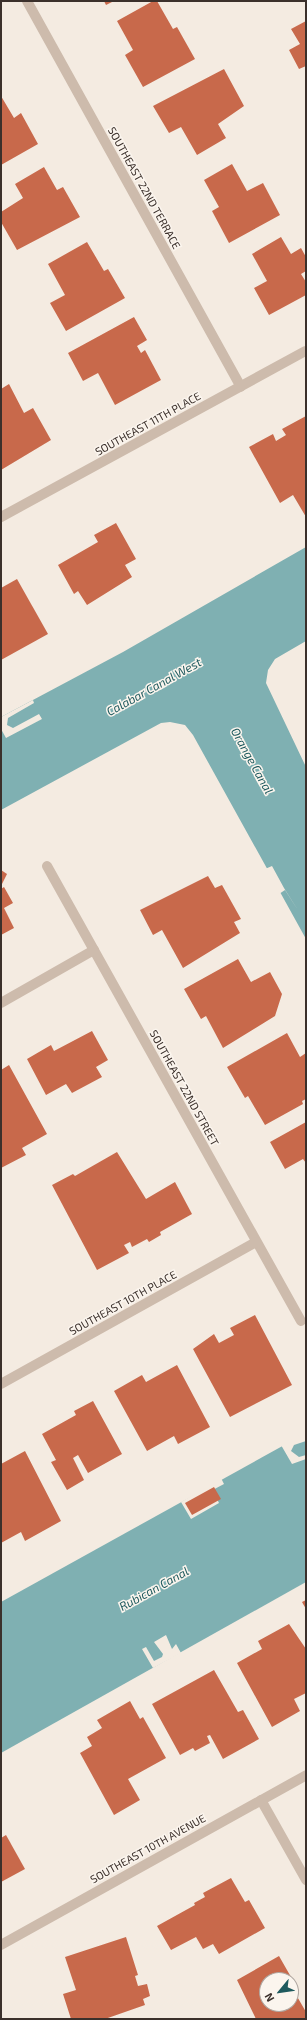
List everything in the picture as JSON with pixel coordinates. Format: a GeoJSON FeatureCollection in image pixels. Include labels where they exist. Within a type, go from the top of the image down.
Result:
{"type":"FeatureCollection","features":[{"type":"Feature","properties":{"kind":"street","name":"SOUTHEAST 22ND TERRACE"},"geometry":{"type":"LineString","coordinates":[[27,1],[241,387]]}},
{"type":"Feature","properties":{"kind":"street","name":"SOUTHEAST 11TH PLACE"},"geometry":{"type":"LineString","coordinates":[[1,517],[306,351]]}},
{"type":"Feature","properties":{"kind":"street","name":"SOUTHEAST 22ND STREET"},"geometry":{"type":"LineString","coordinates":[[48,866],[301,1321]]}},
{"type":"Feature","properties":{"kind":"street"},"geometry":{"type":"LineString","coordinates":[[1,1003],[94,950]]}},
{"type":"Feature","properties":{"kind":"street","name":"SOUTHEAST 10TH PLACE"},"geometry":{"type":"LineString","coordinates":[[1,1384],[256,1242]]}},
{"type":"Feature","properties":{"kind":"street","name":"SOUTHEAST 10TH AVENUE"},"geometry":{"type":"LineString","coordinates":[[1,1945],[306,1775]]}},
{"type":"Feature","properties":{"kind":"street"},"geometry":{"type":"LineString","coordinates":[[261,1800],[306,1880]]}},
{"type":"Feature","properties":{"kind":"water"},"geometry":{"type":"Polygon","coordinates":[[[306,547],[306,641],[275,659],[268,670],[266,683],[306,767],[306,939],[193,735],[185,725],[170,722],[161,723],[1,810],[1,717],[123,652],[306,547]]]}},
{"type":"Feature","properties":{"kind":"water","name":"Rubican Canal"},"geometry":{"type":"Polygon","coordinates":[[[306,1433],[306,1582],[1,1753],[1,1602],[306,1433]]]}},
{"type":"Feature","properties":{"kind":"pier"},"geometry":{"type":"Polygon","coordinates":[[[33,700],[34,703],[8,718],[7,725],[13,728],[39,714],[42,719],[6,738],[1,729],[1,717],[33,700]]]}},
{"type":"Feature","properties":{"kind":"pier"},"geometry":{"type":"Polygon","coordinates":[[[272,866],[299,912],[285,890],[279,894],[265,869],[272,866]]]}},
{"type":"Feature","properties":{"kind":"pier"},"geometry":{"type":"Polygon","coordinates":[[[306,1431],[306,1441],[294,1445],[291,1451],[299,1457],[306,1455],[306,1459],[292,1464],[281,1445],[306,1431]]]}},
{"type":"Feature","properties":{"kind":"pier"},"geometry":{"type":"Polygon","coordinates":[[[221,1478],[224,1484],[190,1502],[217,1499],[219,1503],[191,1519],[181,1502],[221,1478]]]}},
{"type":"Feature","properties":{"kind":"pier"},"geometry":{"type":"Polygon","coordinates":[[[166,1635],[172,1649],[176,1644],[181,1653],[153,1668],[142,1649],[146,1647],[154,1661],[162,1657],[163,1654],[154,1642],[166,1635]]]}},
{"type":"Feature","properties":{"kind":"building"},"geometry":{"type":"Polygon","coordinates":[[[104,1],[114,1],[106,5],[104,1]]]}},
{"type":"Feature","properties":{"kind":"building"},"geometry":{"type":"Polygon","coordinates":[[[153,1],[157,1],[173,29],[177,27],[195,59],[143,87],[125,55],[133,50],[117,21],[153,1]]]}},
{"type":"Feature","properties":{"kind":"building"},"geometry":{"type":"Polygon","coordinates":[[[306,21],[306,66],[299,69],[289,50],[300,44],[291,29],[306,21]]]}},
{"type":"Feature","properties":{"kind":"building"},"geometry":{"type":"Polygon","coordinates":[[[224,69],[244,106],[218,124],[226,138],[197,155],[181,127],[169,133],[153,106],[224,69]]]}},
{"type":"Feature","properties":{"kind":"building"},"geometry":{"type":"Polygon","coordinates":[[[1,96],[14,118],[21,113],[38,144],[1,165],[1,96]]]}},
{"type":"Feature","properties":{"kind":"building"},"geometry":{"type":"Polygon","coordinates":[[[232,164],[247,191],[263,183],[280,215],[229,243],[212,211],[219,207],[204,180],[232,164]]]}},
{"type":"Feature","properties":{"kind":"building"},"geometry":{"type":"Polygon","coordinates":[[[44,167],[57,190],[63,187],[80,217],[17,250],[1,222],[1,212],[23,198],[15,184],[44,167]]]}},
{"type":"Feature","properties":{"kind":"building"},"geometry":{"type":"Polygon","coordinates":[[[281,237],[291,254],[301,248],[306,257],[306,271],[301,274],[306,282],[306,295],[269,315],[254,288],[267,281],[252,254],[281,237]]]}},
{"type":"Feature","properties":{"kind":"building"},"geometry":{"type":"Polygon","coordinates":[[[87,242],[104,271],[108,269],[125,298],[66,331],[50,303],[65,295],[48,264],[87,242]]]}},
{"type":"Feature","properties":{"kind":"building"},"geometry":{"type":"Polygon","coordinates":[[[134,317],[147,340],[137,346],[141,353],[145,350],[161,380],[115,405],[98,373],[83,381],[68,353],[134,317]]]}},
{"type":"Feature","properties":{"kind":"building"},"geometry":{"type":"Polygon","coordinates":[[[9,384],[24,413],[33,408],[51,440],[1,470],[1,389],[9,384]]]}},
{"type":"Feature","properties":{"kind":"building"},"geometry":{"type":"Polygon","coordinates":[[[306,416],[306,517],[293,495],[280,503],[249,447],[273,434],[276,441],[286,435],[282,429],[306,416]]]}},
{"type":"Feature","properties":{"kind":"building"},"geometry":{"type":"Polygon","coordinates":[[[116,523],[136,559],[125,565],[132,577],[87,605],[78,591],[74,594],[58,565],[98,542],[94,535],[116,523]]]}},
{"type":"Feature","properties":{"kind":"building"},"geometry":{"type":"Polygon","coordinates":[[[17,579],[48,634],[1,660],[1,588],[17,579]]]}},
{"type":"Feature","properties":{"kind":"building"},"geometry":{"type":"Polygon","coordinates":[[[1,870],[7,874],[1,886],[1,870]]]}},
{"type":"Feature","properties":{"kind":"building"},"geometry":{"type":"Polygon","coordinates":[[[208,876],[215,888],[222,885],[241,919],[234,922],[240,933],[183,968],[162,930],[153,935],[140,910],[208,876]]]}},
{"type":"Feature","properties":{"kind":"building"},"geometry":{"type":"Polygon","coordinates":[[[4,887],[13,903],[4,908],[14,928],[1,935],[1,889],[4,887]]]}},
{"type":"Feature","properties":{"kind":"building"},"geometry":{"type":"Polygon","coordinates":[[[238,959],[251,982],[270,972],[282,994],[275,1016],[223,1048],[206,1016],[201,1019],[184,989],[238,959]]]}},
{"type":"Feature","properties":{"kind":"building"},"geometry":{"type":"Polygon","coordinates":[[[92,1031],[108,1060],[96,1067],[102,1077],[72,1093],[66,1084],[46,1095],[27,1059],[51,1045],[54,1051],[92,1031]]]}},
{"type":"Feature","properties":{"kind":"building"},"geometry":{"type":"Polygon","coordinates":[[[287,1033],[300,1057],[306,1053],[306,1099],[302,1101],[303,1104],[265,1125],[248,1096],[245,1098],[227,1067],[287,1033]]]}},
{"type":"Feature","properties":{"kind":"building"},"geometry":{"type":"Polygon","coordinates":[[[9,1065],[47,1134],[22,1148],[26,1155],[1,1168],[1,1070],[9,1065]]]}},
{"type":"Feature","properties":{"kind":"building"},"geometry":{"type":"Polygon","coordinates":[[[306,1122],[306,1163],[303,1159],[285,1169],[270,1142],[306,1122]]]}},
{"type":"Feature","properties":{"kind":"building"},"geometry":{"type":"Polygon","coordinates":[[[117,1152],[146,1199],[175,1182],[192,1214],[160,1232],[161,1235],[149,1242],[147,1239],[132,1247],[130,1242],[124,1245],[129,1253],[97,1270],[52,1185],[73,1174],[75,1176],[117,1152]]]}},
{"type":"Feature","properties":{"kind":"building"},"geometry":{"type":"Polygon","coordinates":[[[255,1315],[292,1385],[230,1417],[193,1349],[214,1334],[219,1343],[234,1335],[230,1328],[255,1315]]]}},
{"type":"Feature","properties":{"kind":"building"},"geometry":{"type":"Polygon","coordinates":[[[177,1365],[210,1427],[178,1444],[174,1436],[147,1451],[114,1391],[142,1375],[146,1382],[177,1365]]]}},
{"type":"Feature","properties":{"kind":"building"},"geometry":{"type":"Polygon","coordinates":[[[93,1401],[122,1454],[88,1473],[78,1455],[73,1458],[84,1480],[67,1490],[51,1462],[56,1460],[42,1434],[76,1415],[74,1411],[93,1401]]]}},
{"type":"Feature","properties":{"kind":"building"},"geometry":{"type":"Polygon","coordinates":[[[25,1451],[61,1521],[25,1541],[21,1532],[1,1543],[1,1464],[25,1451]]]}},
{"type":"Feature","properties":{"kind":"building"},"geometry":{"type":"Polygon","coordinates":[[[214,1487],[221,1499],[192,1515],[185,1503],[214,1487]]]}},
{"type":"Feature","properties":{"kind":"building"},"geometry":{"type":"Polygon","coordinates":[[[306,1600],[306,1609],[302,1602],[306,1600]]]}},
{"type":"Feature","properties":{"kind":"building"},"geometry":{"type":"Polygon","coordinates":[[[289,1624],[306,1649],[306,1693],[294,1699],[300,1711],[272,1727],[237,1663],[262,1649],[258,1641],[289,1624]]]}},
{"type":"Feature","properties":{"kind":"building"},"geometry":{"type":"Polygon","coordinates":[[[214,1670],[238,1712],[243,1710],[259,1739],[223,1759],[210,1735],[207,1736],[210,1743],[195,1751],[193,1748],[180,1755],[152,1704],[214,1670]]]}},
{"type":"Feature","properties":{"kind":"building"},"geometry":{"type":"Polygon","coordinates":[[[130,1701],[140,1719],[143,1717],[166,1758],[128,1779],[140,1800],[114,1815],[80,1753],[92,1746],[87,1737],[102,1728],[97,1720],[130,1701]]]}},
{"type":"Feature","properties":{"kind":"building"},"geometry":{"type":"Polygon","coordinates":[[[6,1835],[25,1869],[1,1882],[1,1838],[6,1835]]]}},
{"type":"Feature","properties":{"kind":"building"},"geometry":{"type":"Polygon","coordinates":[[[231,1878],[245,1902],[249,1900],[265,1928],[219,1954],[213,1944],[203,1949],[196,1937],[171,1950],[157,1926],[195,1905],[194,1903],[205,1897],[203,1893],[231,1878]]]}},
{"type":"Feature","properties":{"kind":"building"},"geometry":{"type":"Polygon","coordinates":[[[126,1937],[138,1975],[135,1976],[138,1986],[147,1984],[150,1996],[143,1999],[145,2005],[105,2019],[71,2019],[63,1994],[76,1990],[65,1957],[126,1937]]]}},
{"type":"Feature","properties":{"kind":"building"},"geometry":{"type":"Polygon","coordinates":[[[279,1956],[288,1972],[259,1972],[259,2012],[299,2012],[299,2000],[306,2012],[306,2019],[256,2019],[237,1980],[279,1956]]]}},
{"type":"Feature","properties":{"kind":"water label","name":"Calabar Canal West"},"geometry":{"type":"Point","coordinates":[154,687]}},
{"type":"Feature","properties":{"kind":"water label","name":"Orange Canal"},"geometry":{"type":"Point","coordinates":[252,761]}}]}
